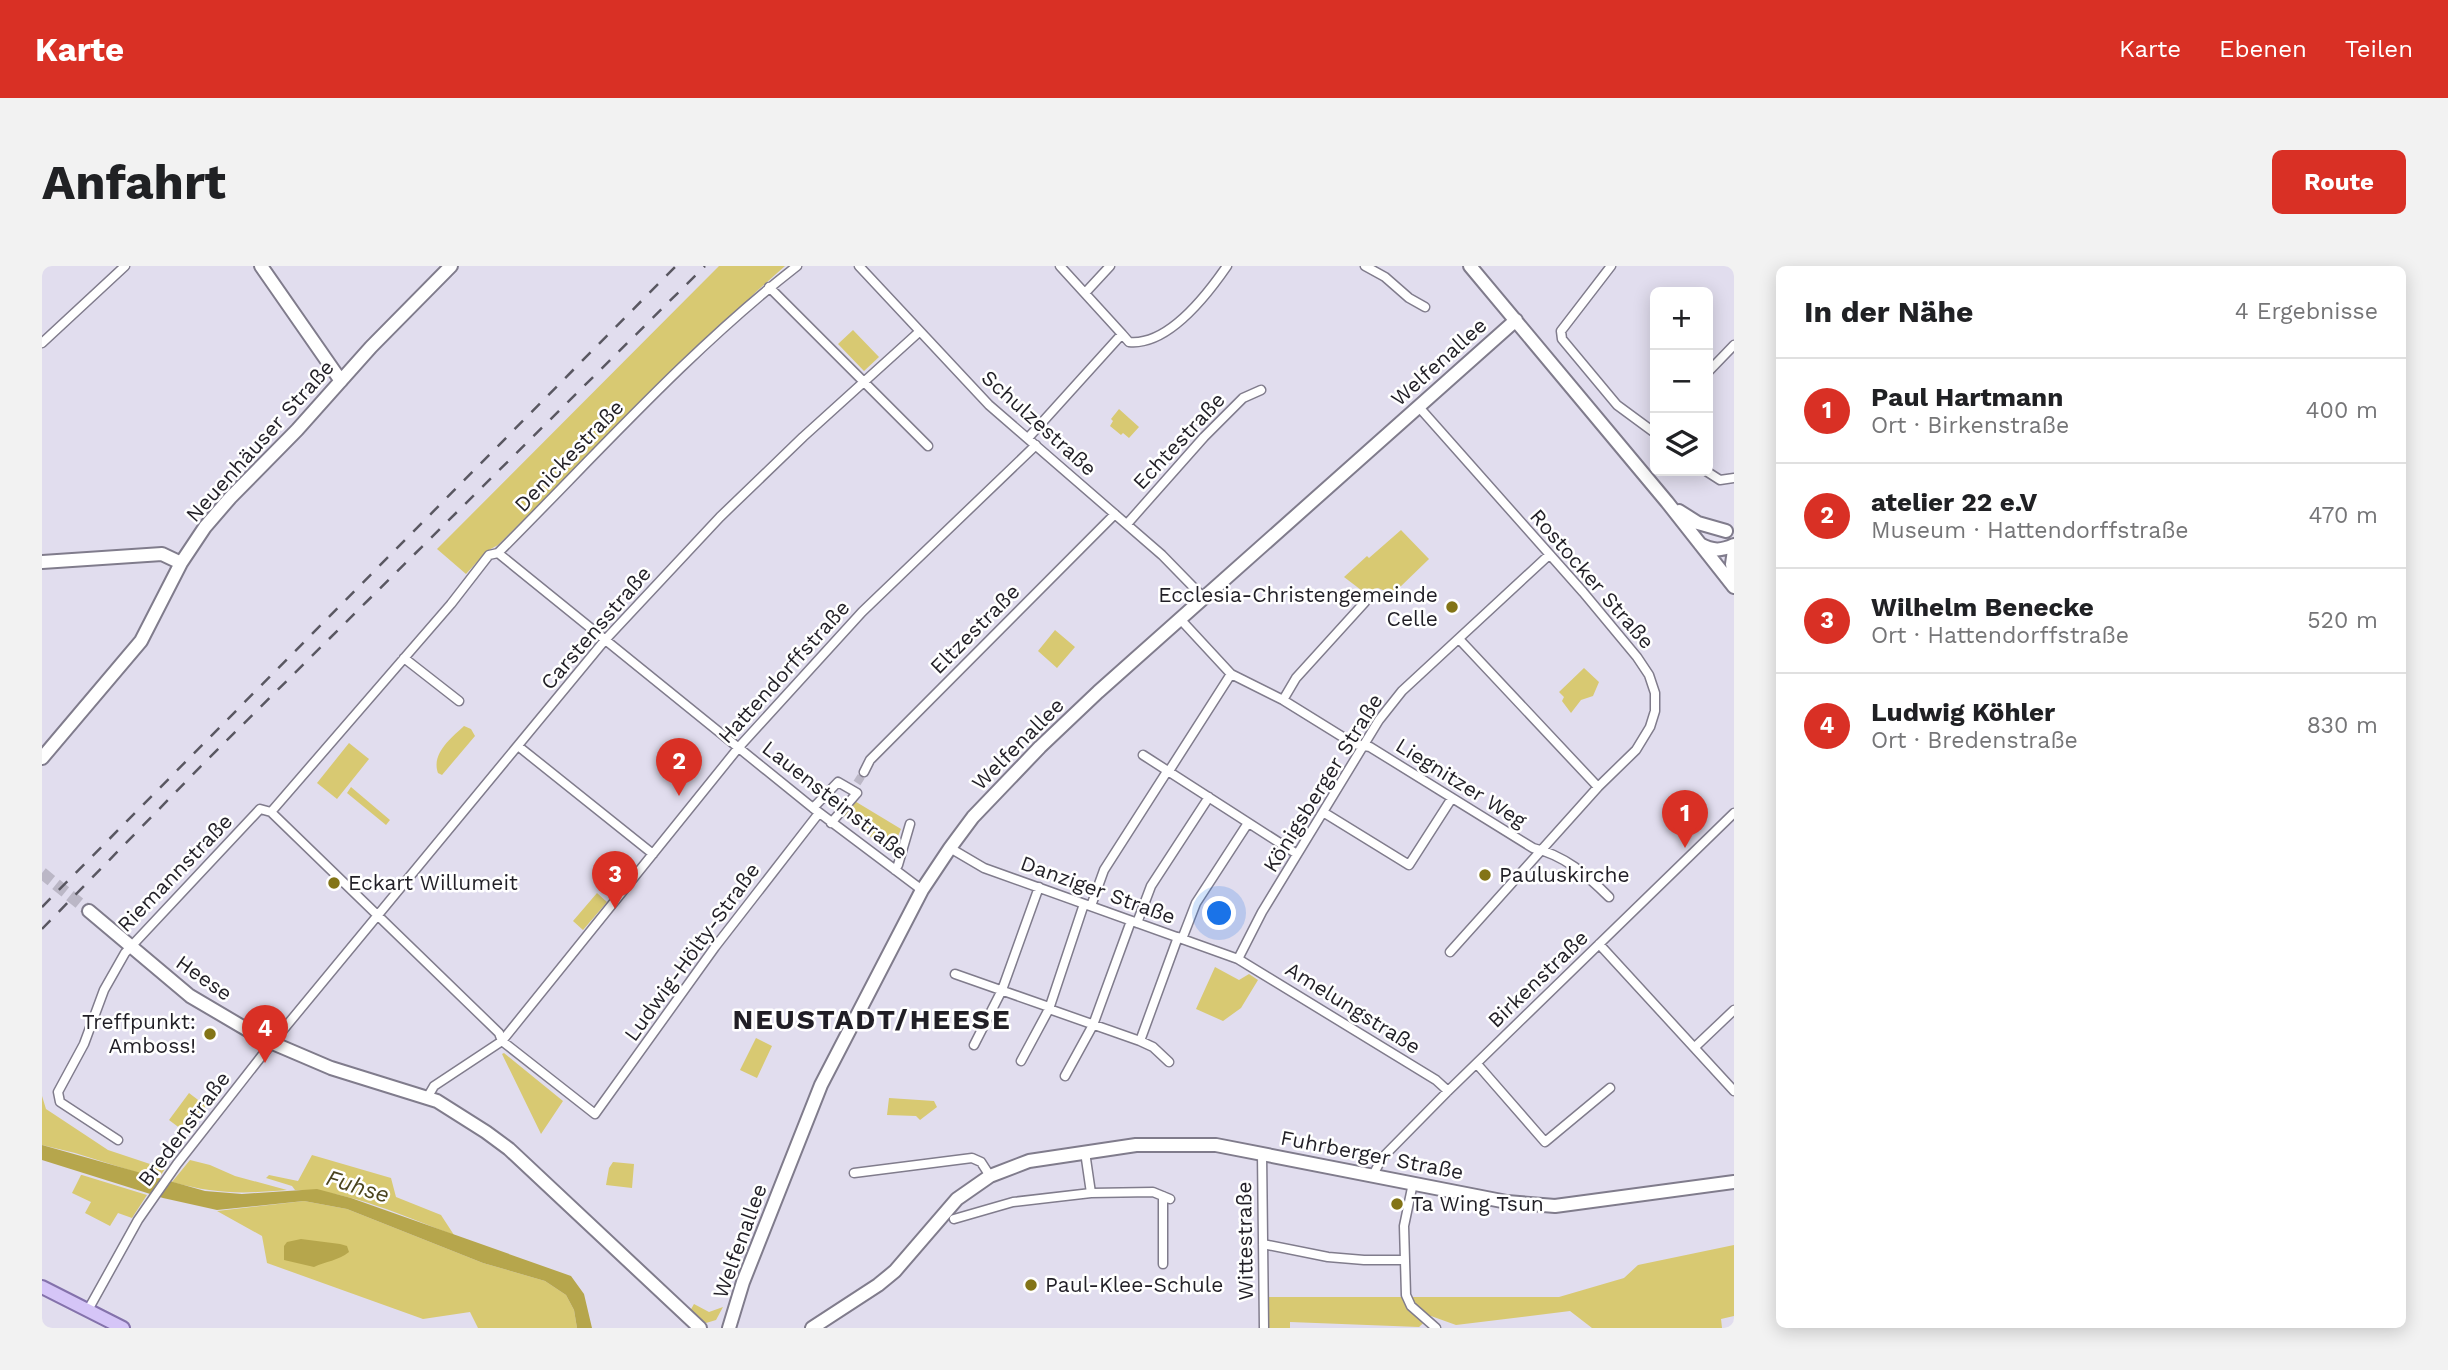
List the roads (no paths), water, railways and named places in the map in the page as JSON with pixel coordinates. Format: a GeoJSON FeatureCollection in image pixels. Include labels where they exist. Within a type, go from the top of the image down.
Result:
{"type":"FeatureCollection","features":[{"type":"Feature","properties":{"kind":"main road"},"geometry":{"type":"LineString","coordinates":[[42,1287],[90,1304],[123,1328]]}},
{"type":"Feature","properties":{"kind":"street"},"geometry":{"type":"LineString","coordinates":[[42,343],[125,266]]}},
{"type":"Feature","properties":{"kind":"street"},"geometry":{"type":"LineString","coordinates":[[261,266],[341,381]]}},
{"type":"Feature","properties":{"kind":"street","name":"Neuenhäuser Straße"},"geometry":{"type":"LineString","coordinates":[[42,758],[141,641],[181,563],[205,527],[371,347],[451,266]]}},
{"type":"Feature","properties":{"kind":"street","name":"Denickestraße"},"geometry":{"type":"LineString","coordinates":[[271,812],[494,554],[640,408],[769,286],[797,266]]}},
{"type":"Feature","properties":{"kind":"street"},"geometry":{"type":"LineString","coordinates":[[1060,266],[1129,342],[1142,344],[1164,332],[1200,301],[1227,266]]}},
{"type":"Feature","properties":{"kind":"street"},"geometry":{"type":"LineString","coordinates":[[1085,293],[1110,266]]}},
{"type":"Feature","properties":{"kind":"street"},"geometry":{"type":"LineString","coordinates":[[1365,266],[1385,277],[1409,298],[1425,307]]}},
{"type":"Feature","properties":{"kind":"street"},"geometry":{"type":"LineString","coordinates":[[1470,266],[1707,550],[1734,587]]}},
{"type":"Feature","properties":{"kind":"street"},"geometry":{"type":"LineString","coordinates":[[1611,266],[1561,331],[1562,339],[1617,405],[1650,427]]}},
{"type":"Feature","properties":{"kind":"street","name":"Schulzestraße"},"geometry":{"type":"LineString","coordinates":[[863,267],[919,332],[989,405],[1162,555],[1204,598]]}},
{"type":"Feature","properties":{"kind":"street"},"geometry":{"type":"LineString","coordinates":[[769,286],[928,446]]}},
{"type":"Feature","properties":{"kind":"street","name":"Welfenallee"},"geometry":{"type":"LineString","coordinates":[[729,1328],[743,1282],[821,1085],[922,890],[973,817],[1040,747],[1516,320]]}},
{"type":"Feature","properties":{"kind":"street","name":"Carstensstraße"},"geometry":{"type":"LineString","coordinates":[[378,917],[605,640],[720,517],[919,332]]}},
{"type":"Feature","properties":{"kind":"street"},"geometry":{"type":"LineString","coordinates":[[1028,438],[1122,334]]}},
{"type":"Feature","properties":{"kind":"street"},"geometry":{"type":"LineString","coordinates":[[1713,368],[1733,350]]}},
{"type":"Feature","properties":{"kind":"street","name":"Echtestraße"},"geometry":{"type":"LineString","coordinates":[[1127,524],[1214,427],[1243,398],[1261,390]]}},
{"type":"Feature","properties":{"kind":"street","name":"Rostocker Straße"},"geometry":{"type":"LineString","coordinates":[[1418,406],[1637,657],[1649,675],[1655,692],[1655,711],[1650,727],[1636,750],[1598,787],[1450,952]]}},
{"type":"Feature","properties":{"kind":"street","name":"Hattendorffstraße"},"geometry":{"type":"LineString","coordinates":[[502,1041],[739,747],[862,612],[1036,445]]}},
{"type":"Feature","properties":{"kind":"street"},"geometry":{"type":"LineString","coordinates":[[1713,476],[1720,480],[1734,478]]}},
{"type":"Feature","properties":{"kind":"street"},"geometry":{"type":"LineString","coordinates":[[1667,502],[1698,523],[1730,531]]}},
{"type":"Feature","properties":{"kind":"street","name":"Eltzestraße"},"geometry":{"type":"LineString","coordinates":[[864,772],[870,760],[1115,514]]}},
{"type":"Feature","properties":{"kind":"street"},"geometry":{"type":"LineString","coordinates":[[1707,550],[1718,537],[1730,531]]}},
{"type":"Feature","properties":{"kind":"street"},"geometry":{"type":"LineString","coordinates":[[1707,550],[1734,548],[1734,574]]}},
{"type":"Feature","properties":{"kind":"street"},"geometry":{"type":"LineString","coordinates":[[42,562],[162,554],[181,563]]}},
{"type":"Feature","properties":{"kind":"street","name":"Lauensteinstraße"},"geometry":{"type":"LineString","coordinates":[[494,554],[831,823],[922,890]]}},
{"type":"Feature","properties":{"kind":"street","name":"Königsberger Straße"},"geometry":{"type":"LineString","coordinates":[[1238,959],[1262,912],[1362,745],[1402,691],[1549,555]]}},
{"type":"Feature","properties":{"kind":"street"},"geometry":{"type":"LineString","coordinates":[[1283,700],[1296,678],[1365,602]]}},
{"type":"Feature","properties":{"kind":"street"},"geometry":{"type":"LineString","coordinates":[[1021,1061],[1049,1008],[1104,870],[1231,674],[1181,620]]}},
{"type":"Feature","properties":{"kind":"street"},"geometry":{"type":"LineString","coordinates":[[1459,639],[1598,787]]}},
{"type":"Feature","properties":{"kind":"street"},"geometry":{"type":"LineString","coordinates":[[404,658],[459,701]]}},
{"type":"Feature","properties":{"kind":"street","name":"Liegnitzer Weg"},"geometry":{"type":"LineString","coordinates":[[1231,674],[1283,700],[1354,744],[1370,747],[1533,848],[1541,850]]}},
{"type":"Feature","properties":{"kind":"street"},"geometry":{"type":"LineString","coordinates":[[518,746],[653,853]]}},
{"type":"Feature","properties":{"kind":"street"},"geometry":{"type":"LineString","coordinates":[[1143,755],[1297,854]]}},
{"type":"Feature","properties":{"kind":"street","name":"Ludwig-Hölty-Straße"},"geometry":{"type":"LineString","coordinates":[[502,1041],[595,1114],[838,782],[857,788],[831,823]]}},
{"type":"Feature","properties":{"kind":"street"},"geometry":{"type":"LineString","coordinates":[[1065,1076],[1093,1025],[1151,886],[1209,797]]}},
{"type":"Feature","properties":{"kind":"street"},"geometry":{"type":"LineString","coordinates":[[1323,812],[1409,865],[1452,798]]}},
{"type":"Feature","properties":{"kind":"street","name":"Riemannstraße"},"geometry":{"type":"LineString","coordinates":[[118,1140],[60,1102],[58,1092],[84,1044],[104,990],[130,946],[260,809],[271,812]]}},
{"type":"Feature","properties":{"kind":"street"},"geometry":{"type":"LineString","coordinates":[[271,812],[499,1033],[502,1041],[434,1086],[427,1098]]}},
{"type":"Feature","properties":{"kind":"street","name":"Birkenstraße"},"geometry":{"type":"LineString","coordinates":[[1373,1175],[1382,1158],[1448,1091],[1734,813]]}},
{"type":"Feature","properties":{"kind":"street"},"geometry":{"type":"LineString","coordinates":[[1140,1041],[1196,903],[1248,823]]}},
{"type":"Feature","properties":{"kind":"street"},"geometry":{"type":"LineString","coordinates":[[895,870],[910,824]]}},
{"type":"Feature","properties":{"kind":"street","name":"Danziger Straße"},"geometry":{"type":"LineString","coordinates":[[950,848],[984,868],[1238,959]]}},
{"type":"Feature","properties":{"kind":"street"},"geometry":{"type":"LineString","coordinates":[[1541,850],[1553,853],[1589,876],[1609,897]]}},
{"type":"Feature","properties":{"kind":"street"},"geometry":{"type":"LineString","coordinates":[[974,1045],[1002,990],[1039,887]]}},
{"type":"Feature","properties":{"kind":"street","name":"Heese"},"geometry":{"type":"LineString","coordinates":[[89,911],[190,996],[272,1044],[331,1068],[427,1098],[486,1132],[509,1149],[700,1328]]}},
{"type":"Feature","properties":{"kind":"street","name":"Bredenstraße"},"geometry":{"type":"LineString","coordinates":[[90,1304],[138,1220],[171,1173],[272,1044],[378,917]]}},
{"type":"Feature","properties":{"kind":"street"},"geometry":{"type":"LineString","coordinates":[[1599,944],[1734,1091]]}},
{"type":"Feature","properties":{"kind":"street","name":"Amelungstraße"},"geometry":{"type":"LineString","coordinates":[[1238,959],[1436,1080],[1448,1091]]}},
{"type":"Feature","properties":{"kind":"street"},"geometry":{"type":"LineString","coordinates":[[955,974],[1140,1041],[1153,1047],[1169,1062]]}},
{"type":"Feature","properties":{"kind":"street"},"geometry":{"type":"LineString","coordinates":[[1695,1048],[1734,1010]]}},
{"type":"Feature","properties":{"kind":"street"},"geometry":{"type":"LineString","coordinates":[[1477,1064],[1545,1142],[1610,1088]]}},
{"type":"Feature","properties":{"kind":"street","name":"Fuhrberger Straße"},"geometry":{"type":"LineString","coordinates":[[812,1328],[878,1286],[957,1199],[990,1176],[1029,1161],[1085,1152],[1136,1145],[1216,1145],[1520,1204],[1555,1206],[1734,1182]]}},
{"type":"Feature","properties":{"kind":"street"},"geometry":{"type":"LineString","coordinates":[[1085,1152],[1091,1193]]}},
{"type":"Feature","properties":{"kind":"street","name":"Wittestraße"},"geometry":{"type":"LineString","coordinates":[[1262,1153],[1264,1328]]}},
{"type":"Feature","properties":{"kind":"street"},"geometry":{"type":"LineString","coordinates":[[854,1173],[972,1158],[981,1162],[990,1176]]}},
{"type":"Feature","properties":{"kind":"street"},"geometry":{"type":"LineString","coordinates":[[1413,1183],[1404,1226],[1406,1295],[1411,1306],[1436,1328]]}},
{"type":"Feature","properties":{"kind":"street"},"geometry":{"type":"LineString","coordinates":[[954,1219],[1013,1202],[1091,1193],[1153,1192],[1166,1197],[1163,1264]]}},
{"type":"Feature","properties":{"kind":"street"},"geometry":{"type":"LineString","coordinates":[[1263,1244],[1328,1257],[1405,1259]]}},
{"type":"Feature","properties":{"kind":"tunnel"},"geometry":{"type":"LineString","coordinates":[[857,783],[864,772]]}},
{"type":"Feature","properties":{"kind":"tunnel"},"geometry":{"type":"LineString","coordinates":[[42,873],[89,911]]}},
{"type":"Feature","properties":{"kind":"railway"},"geometry":{"type":"LineString","coordinates":[[42,907],[676,266]]}},
{"type":"Feature","properties":{"kind":"railway"},"geometry":{"type":"LineString","coordinates":[[42,929],[205,762],[705,266]]}},
{"type":"Feature","properties":{"kind":"place","name":"Ecclesia-Christengemeinde Celle"},"geometry":{"type":"Point","coordinates":[1452,607]}},
{"type":"Feature","properties":{"kind":"place","name":"atelier 22 e.V"},"geometry":{"type":"Point","coordinates":[679,796]}},
{"type":"Feature","properties":{"kind":"place","name":"Paul Hartmann"},"geometry":{"type":"Point","coordinates":[1685,848]}},
{"type":"Feature","properties":{"kind":"place","name":"Pauluskirche"},"geometry":{"type":"Point","coordinates":[1485,875]}},
{"type":"Feature","properties":{"kind":"place","name":"Eckart Willumeit"},"geometry":{"type":"Point","coordinates":[334,883]}},
{"type":"Feature","properties":{"kind":"place","name":"Wilhelm Benecke"},"geometry":{"type":"Point","coordinates":[615,909]}},
{"type":"Feature","properties":{"kind":"place","name":"Treffpunkt: Amboss!"},"geometry":{"type":"Point","coordinates":[210,1034]}},
{"type":"Feature","properties":{"kind":"place","name":"Ludwig Köhler"},"geometry":{"type":"Point","coordinates":[265,1063]}},
{"type":"Feature","properties":{"kind":"place","name":"Ta Wing Tsun"},"geometry":{"type":"Point","coordinates":[1397,1204]}},
{"type":"Feature","properties":{"kind":"place","name":"Paul-Klee-Schule"},"geometry":{"type":"Point","coordinates":[1031,1285]}},
{"type":"Feature","properties":{"kind":"district","name":"NEUSTADT/HEESE"},"geometry":{"type":"Point","coordinates":[872,1019]}},
{"type":"Feature","properties":{"kind":"water label","name":"Fuhse"},"geometry":{"type":"Point","coordinates":[358,1186]}}]}
